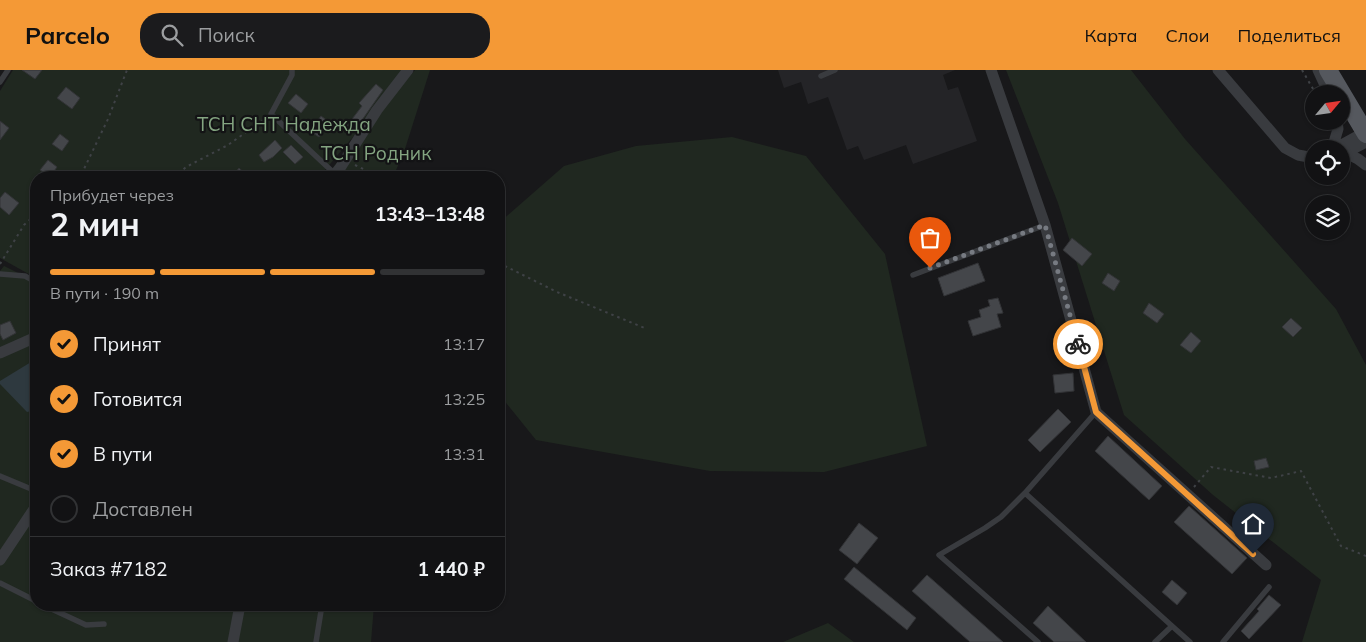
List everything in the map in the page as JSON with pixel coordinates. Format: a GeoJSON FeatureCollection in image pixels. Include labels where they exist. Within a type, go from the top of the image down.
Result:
{"type":"FeatureCollection","features":[{"type":"Feature","properties":{"kind":"main road"},"geometry":{"type":"LineString","coordinates":[[1328,70],[1365,136]]}},
{"type":"Feature","properties":{"kind":"street"},"geometry":{"type":"LineString","coordinates":[[337,171],[377,110],[408,70]]}},
{"type":"Feature","properties":{"kind":"street"},"geometry":{"type":"LineString","coordinates":[[991,70],[1045,225],[1096,412],[1266,565]]}},
{"type":"Feature","properties":{"kind":"street"},"geometry":{"type":"LineString","coordinates":[[1218,70],[1285,148],[1305,156]]}},
{"type":"Feature","properties":{"kind":"street"},"geometry":{"type":"LineString","coordinates":[[1318,70],[1325,85]]}},
{"type":"Feature","properties":{"kind":"street"},"geometry":{"type":"LineString","coordinates":[[1350,142],[1365,136]]}},
{"type":"Feature","properties":{"kind":"street"},"geometry":{"type":"LineString","coordinates":[[1350,149],[1365,136]]}},
{"type":"Feature","properties":{"kind":"street"},"geometry":{"type":"LineString","coordinates":[[1350,156],[1366,165]]}},
{"type":"Feature","properties":{"kind":"street"},"geometry":{"type":"LineString","coordinates":[[0,353],[30,340]]}},
{"type":"Feature","properties":{"kind":"street"},"geometry":{"type":"LineString","coordinates":[[0,560],[30,515]]}},
{"type":"Feature","properties":{"kind":"street"},"geometry":{"type":"LineString","coordinates":[[233,642],[239,611]]}},
{"type":"Feature","properties":{"kind":"lane"},"geometry":{"type":"LineString","coordinates":[[0,82],[8,70]]}},
{"type":"Feature","properties":{"kind":"lane"},"geometry":{"type":"LineString","coordinates":[[292,70],[292,74],[271,114],[328,171]]}},
{"type":"Feature","properties":{"kind":"lane"},"geometry":{"type":"LineString","coordinates":[[821,76],[835,70]]}},
{"type":"Feature","properties":{"kind":"lane"},"geometry":{"type":"LineString","coordinates":[[913,275],[1045,225]]}},
{"type":"Feature","properties":{"kind":"lane"},"geometry":{"type":"LineString","coordinates":[[0,274],[25,276],[30,279]]}},
{"type":"Feature","properties":{"kind":"lane"},"geometry":{"type":"LineString","coordinates":[[1038,642],[939,555],[986,528],[1001,516],[1096,412]]}},
{"type":"Feature","properties":{"kind":"lane"},"geometry":{"type":"LineString","coordinates":[[0,476],[30,488]]}},
{"type":"Feature","properties":{"kind":"lane"},"geometry":{"type":"LineString","coordinates":[[1024,493],[1190,642]]}},
{"type":"Feature","properties":{"kind":"lane"},"geometry":{"type":"LineString","coordinates":[[0,583],[30,598]]}},
{"type":"Feature","properties":{"kind":"lane"},"geometry":{"type":"LineString","coordinates":[[1223,642],[1269,587]]}},
{"type":"Feature","properties":{"kind":"lane"},"geometry":{"type":"LineString","coordinates":[[57,611],[86,625],[104,624]]}},
{"type":"Feature","properties":{"kind":"lane"},"geometry":{"type":"LineString","coordinates":[[316,642],[321,611]]}},
{"type":"Feature","properties":{"kind":"lane"},"geometry":{"type":"LineString","coordinates":[[1155,642],[1172,626]]}},
{"type":"Feature","properties":{"kind":"path"},"geometry":{"type":"LineString","coordinates":[[83,171],[108,119],[127,70]]}},
{"type":"Feature","properties":{"kind":"path"},"geometry":{"type":"LineString","coordinates":[[1302,70],[1311,85]]}},
{"type":"Feature","properties":{"kind":"path"},"geometry":{"type":"LineString","coordinates":[[182,171],[228,145],[271,114]]}},
{"type":"Feature","properties":{"kind":"path"},"geometry":{"type":"LineString","coordinates":[[345,161],[367,171]]}},
{"type":"Feature","properties":{"kind":"path"},"geometry":{"type":"LineString","coordinates":[[0,264],[24,225],[30,220]]}},
{"type":"Feature","properties":{"kind":"path"},"geometry":{"type":"LineString","coordinates":[[505,266],[557,292],[647,329]]}},
{"type":"Feature","properties":{"kind":"path"},"geometry":{"type":"LineString","coordinates":[[1188,495],[1212,467],[1272,478],[1301,471],[1341,546],[1366,556]]}},
{"type":"Feature","properties":{"kind":"shaded area"},"geometry":{"type":"Polygon","coordinates":[[[778,70],[955,70],[943,75],[948,90],[958,87],[977,141],[913,164],[906,145],[864,160],[858,146],[847,150],[828,97],[808,104],[801,82],[784,88],[778,70]]]}},
{"type":"Feature","properties":{"kind":"shaded area"},"geometry":{"type":"Polygon","coordinates":[[[30,363],[30,411],[27,412],[0,384],[0,381],[30,363]]]}},
{"type":"Feature","properties":{"kind":"green space","name":"ТСН СНТ Надежда"},"geometry":{"type":"Polygon","coordinates":[[[13,70],[410,70],[324,171],[30,171],[30,275],[0,258],[0,91],[13,70]]]}},
{"type":"Feature","properties":{"kind":"green space","name":"ТСН Родник"},"geometry":{"type":"Polygon","coordinates":[[[415,70],[430,70],[404,152],[396,171],[330,171],[415,70]]]}},
{"type":"Feature","properties":{"kind":"green space"},"geometry":{"type":"Polygon","coordinates":[[[1006,70],[1131,70],[1185,139],[1336,309],[1366,365],[1366,642],[1302,642],[1321,580],[1213,495],[1124,415],[1058,203],[1006,70]]]}},
{"type":"Feature","properties":{"kind":"green space"},"geometry":{"type":"Polygon","coordinates":[[[732,137],[806,156],[885,254],[927,446],[824,472],[710,471],[536,440],[505,401],[505,218],[564,166],[636,146],[732,137]]]}},
{"type":"Feature","properties":{"kind":"green space"},"geometry":{"type":"Polygon","coordinates":[[[4,266],[30,279],[30,611],[374,611],[371,642],[0,642],[0,271],[4,266]]]}},
{"type":"Feature","properties":{"kind":"green space"},"geometry":{"type":"Polygon","coordinates":[[[828,623],[854,642],[783,642],[828,623]]]}},
{"type":"Feature","properties":{"kind":"building"},"geometry":{"type":"Polygon","coordinates":[[[22,70],[42,70],[35,79],[22,70]]]}},
{"type":"Feature","properties":{"kind":"building"},"geometry":{"type":"Polygon","coordinates":[[[376,84],[383,90],[353,133],[346,127],[362,106],[359,103],[376,84]]]}},
{"type":"Feature","properties":{"kind":"building"},"geometry":{"type":"Polygon","coordinates":[[[66,87],[80,98],[72,109],[57,98],[66,87]]]}},
{"type":"Feature","properties":{"kind":"building"},"geometry":{"type":"Polygon","coordinates":[[[296,94],[308,104],[301,113],[288,103],[296,94]]]}},
{"type":"Feature","properties":{"kind":"building"},"geometry":{"type":"Polygon","coordinates":[[[321,116],[329,122],[319,137],[310,131],[321,116]]]}},
{"type":"Feature","properties":{"kind":"building"},"geometry":{"type":"Polygon","coordinates":[[[0,121],[9,128],[0,140],[0,121]]]}},
{"type":"Feature","properties":{"kind":"building"},"geometry":{"type":"Polygon","coordinates":[[[60,134],[69,141],[62,151],[52,144],[60,134]]]}},
{"type":"Feature","properties":{"kind":"building"},"geometry":{"type":"Polygon","coordinates":[[[275,140],[282,148],[273,157],[264,162],[259,155],[275,140]]]}},
{"type":"Feature","properties":{"kind":"building"},"geometry":{"type":"Polygon","coordinates":[[[291,145],[303,157],[295,164],[283,152],[291,145]]]}},
{"type":"Feature","properties":{"kind":"building"},"geometry":{"type":"Polygon","coordinates":[[[48,160],[57,167],[54,171],[40,170],[48,160]]]}},
{"type":"Feature","properties":{"kind":"building"},"geometry":{"type":"Polygon","coordinates":[[[5,192],[19,203],[9,215],[0,207],[0,198],[5,192]]]}},
{"type":"Feature","properties":{"kind":"building"},"geometry":{"type":"Polygon","coordinates":[[[1072,238],[1092,254],[1082,266],[1063,250],[1072,238]]]}},
{"type":"Feature","properties":{"kind":"building"},"geometry":{"type":"Polygon","coordinates":[[[978,263],[985,281],[944,296],[938,278],[978,263]]]}},
{"type":"Feature","properties":{"kind":"building"},"geometry":{"type":"Polygon","coordinates":[[[1108,273],[1120,281],[1114,291],[1102,283],[1108,273]]]}},
{"type":"Feature","properties":{"kind":"building"},"geometry":{"type":"Polygon","coordinates":[[[998,298],[1003,313],[997,314],[1001,327],[973,336],[968,321],[981,317],[979,310],[990,306],[988,300],[998,298]]]}},
{"type":"Feature","properties":{"kind":"building"},"geometry":{"type":"Polygon","coordinates":[[[1149,303],[1164,314],[1157,323],[1143,313],[1149,303]]]}},
{"type":"Feature","properties":{"kind":"building"},"geometry":{"type":"Polygon","coordinates":[[[1291,318],[1302,328],[1293,337],[1282,327],[1291,318]]]}},
{"type":"Feature","properties":{"kind":"building"},"geometry":{"type":"Polygon","coordinates":[[[10,321],[16,333],[3,340],[0,334],[0,325],[10,321]]]}},
{"type":"Feature","properties":{"kind":"building"},"geometry":{"type":"Polygon","coordinates":[[[1191,332],[1201,341],[1191,353],[1180,345],[1191,332]]]}},
{"type":"Feature","properties":{"kind":"building"},"geometry":{"type":"Polygon","coordinates":[[[1073,373],[1074,391],[1055,393],[1053,375],[1073,373]]]}},
{"type":"Feature","properties":{"kind":"building"},"geometry":{"type":"Polygon","coordinates":[[[1058,409],[1071,422],[1040,452],[1028,440],[1058,409]]]}},
{"type":"Feature","properties":{"kind":"building"},"geometry":{"type":"Polygon","coordinates":[[[1108,436],[1162,486],[1149,500],[1095,451],[1108,436]]]}},
{"type":"Feature","properties":{"kind":"building"},"geometry":{"type":"Polygon","coordinates":[[[1266,458],[1269,467],[1256,470],[1254,461],[1266,458]]]}},
{"type":"Feature","properties":{"kind":"building"},"geometry":{"type":"Polygon","coordinates":[[[1189,506],[1247,558],[1232,574],[1174,522],[1189,506]]]}},
{"type":"Feature","properties":{"kind":"building"},"geometry":{"type":"Polygon","coordinates":[[[859,523],[878,538],[857,564],[839,550],[859,523]]]}},
{"type":"Feature","properties":{"kind":"building"},"geometry":{"type":"Polygon","coordinates":[[[854,567],[916,618],[907,630],[844,579],[854,567]]]}},
{"type":"Feature","properties":{"kind":"building"},"geometry":{"type":"Polygon","coordinates":[[[927,575],[1003,642],[970,642],[912,591],[927,575]]]}},
{"type":"Feature","properties":{"kind":"building"},"geometry":{"type":"Polygon","coordinates":[[[1172,580],[1187,593],[1177,605],[1162,592],[1172,580]]]}},
{"type":"Feature","properties":{"kind":"building"},"geometry":{"type":"Polygon","coordinates":[[[1269,595],[1281,605],[1249,639],[1241,631],[1259,611],[1257,609],[1269,595]]]}},
{"type":"Feature","properties":{"kind":"building"},"geometry":{"type":"Polygon","coordinates":[[[1048,606],[1086,642],[1054,642],[1033,623],[1048,606]]]}},
{"type":"Feature","properties":{"kind":"way so far"},"geometry":{"type":"LineString","coordinates":[[930,268],[1045,225],[1078,344]]}},
{"type":"Feature","properties":{"kind":"route"},"geometry":{"type":"LineString","coordinates":[[1078,344],[1096,412],[1253,554]]}}]}
